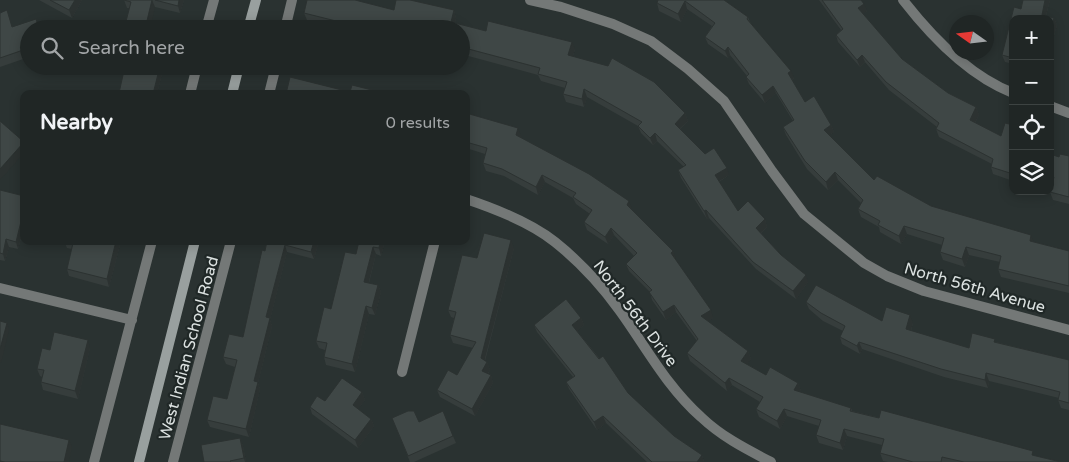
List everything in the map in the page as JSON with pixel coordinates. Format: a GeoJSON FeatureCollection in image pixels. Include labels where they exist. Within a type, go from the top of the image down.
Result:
{"type":"FeatureCollection","features":[{"type":"Feature","properties":{"kind":"main road"},"geometry":{"type":"LineString","coordinates":[[250,20],[256,0]]}},
{"type":"Feature","properties":{"kind":"main road"},"geometry":{"type":"LineString","coordinates":[[233,90],[237,75]]}},
{"type":"Feature","properties":{"kind":"main road","name":"West Indian School Road"},"geometry":{"type":"LineString","coordinates":[[138,462],[193,245]]}},
{"type":"Feature","properties":{"kind":"street"},"geometry":{"type":"LineString","coordinates":[[208,20],[214,0]]}},
{"type":"Feature","properties":{"kind":"street"},"geometry":{"type":"LineString","coordinates":[[287,20],[292,0]]}},
{"type":"Feature","properties":{"kind":"street","name":"North 56th Avenue"},"geometry":{"type":"LineString","coordinates":[[530,0],[561,7],[613,24],[651,41],[688,69],[724,101],[772,172],[804,214],[864,263],[887,276],[924,291],[1069,330]]}},
{"type":"Feature","properties":{"kind":"street"},"geometry":{"type":"LineString","coordinates":[[903,0],[921,23],[964,64],[1009,91]]}},
{"type":"Feature","properties":{"kind":"street"},"geometry":{"type":"LineString","coordinates":[[191,90],[195,75]]}},
{"type":"Feature","properties":{"kind":"street"},"geometry":{"type":"LineString","coordinates":[[270,90],[274,75]]}},
{"type":"Feature","properties":{"kind":"street"},"geometry":{"type":"LineString","coordinates":[[1054,107],[1069,113]]}},
{"type":"Feature","properties":{"kind":"street","name":"North 56th Drive"},"geometry":{"type":"LineString","coordinates":[[470,201],[530,227],[554,241],[585,269],[602,289],[676,392],[700,417],[730,441],[771,462]]}},
{"type":"Feature","properties":{"kind":"street"},"geometry":{"type":"LineString","coordinates":[[94,462],[151,245]]}},
{"type":"Feature","properties":{"kind":"street","name":"West Indian School Road"},"geometry":{"type":"LineString","coordinates":[[173,462],[230,245]]}},
{"type":"Feature","properties":{"kind":"street"},"geometry":{"type":"LineString","coordinates":[[402,372],[434,245]]}},
{"type":"Feature","properties":{"kind":"street"},"geometry":{"type":"LineString","coordinates":[[0,288],[132,320]]}},
{"type":"Feature","properties":{"kind":"building"},"geometry":{"type":"Polygon","coordinates":[[[50,0],[75,0],[69,10],[50,0]]]}},
{"type":"Feature","properties":{"kind":"building"},"geometry":{"type":"Polygon","coordinates":[[[124,0],[152,0],[147,20],[126,20],[131,2],[124,0]]]}},
{"type":"Feature","properties":{"kind":"building"},"geometry":{"type":"Polygon","coordinates":[[[155,0],[179,0],[178,6],[155,0]]]}},
{"type":"Feature","properties":{"kind":"building"},"geometry":{"type":"Polygon","coordinates":[[[307,0],[355,0],[394,10],[396,0],[410,0],[454,10],[452,20],[332,20],[304,13],[307,0]]]}},
{"type":"Feature","properties":{"kind":"building"},"geometry":{"type":"Polygon","coordinates":[[[658,0],[724,0],[748,17],[747,19],[791,71],[788,73],[805,102],[814,96],[831,125],[824,130],[874,180],[877,176],[931,206],[1031,235],[1030,241],[1069,251],[1069,286],[998,269],[1001,256],[966,247],[962,259],[940,252],[944,238],[904,226],[899,236],[878,225],[880,221],[858,209],[863,200],[835,172],[826,182],[805,161],[783,127],[794,120],[773,86],[762,95],[746,77],[749,74],[728,47],[725,51],[705,37],[715,23],[685,1],[678,14],[657,3],[658,0]]]}},
{"type":"Feature","properties":{"kind":"building"},"geometry":{"type":"Polygon","coordinates":[[[822,0],[861,0],[864,4],[858,8],[902,59],[948,93],[976,107],[970,120],[1001,136],[1005,123],[1009,124],[1009,173],[991,167],[993,159],[936,129],[939,123],[886,82],[862,55],[857,60],[836,35],[843,29],[822,0]]]}},
{"type":"Feature","properties":{"kind":"building"},"geometry":{"type":"Polygon","coordinates":[[[1023,0],[1045,0],[1042,15],[1012,15],[1014,7],[1021,9],[1023,0]]]}},
{"type":"Feature","properties":{"kind":"building"},"geometry":{"type":"Polygon","coordinates":[[[7,10],[12,27],[20,24],[20,51],[0,58],[0,13],[7,10]]]}},
{"type":"Feature","properties":{"kind":"building"},"geometry":{"type":"Polygon","coordinates":[[[488,21],[572,42],[568,55],[608,66],[612,58],[654,82],[685,113],[675,124],[705,154],[714,148],[727,168],[715,175],[738,211],[748,201],[765,219],[756,228],[781,255],[806,275],[793,291],[753,262],[706,210],[704,211],[678,170],[686,165],[655,133],[650,138],[638,126],[642,122],[584,89],[582,99],[563,94],[567,82],[538,74],[540,68],[470,49],[470,27],[486,31],[488,21]]]}},
{"type":"Feature","properties":{"kind":"building"},"geometry":{"type":"Polygon","coordinates":[[[1009,27],[1009,57],[1002,55],[1009,27]]]}},
{"type":"Feature","properties":{"kind":"building"},"geometry":{"type":"Polygon","coordinates":[[[123,75],[158,75],[154,90],[120,90],[123,75]]]}},
{"type":"Feature","properties":{"kind":"building"},"geometry":{"type":"Polygon","coordinates":[[[290,77],[342,90],[287,90],[290,77]]]}},
{"type":"Feature","properties":{"kind":"building"},"geometry":{"type":"Polygon","coordinates":[[[352,85],[372,90],[351,90],[352,85]]]}},
{"type":"Feature","properties":{"kind":"building"},"geometry":{"type":"Polygon","coordinates":[[[470,114],[518,128],[516,135],[589,174],[629,201],[627,205],[673,251],[671,253],[711,310],[701,316],[748,351],[741,361],[766,375],[770,367],[798,383],[794,390],[851,408],[850,411],[879,418],[881,410],[1033,451],[1032,455],[1061,462],[964,462],[942,457],[941,462],[913,462],[880,453],[884,439],[844,429],[840,443],[816,435],[821,420],[784,409],[777,421],[756,409],[763,397],[729,378],[725,383],[687,353],[698,339],[674,305],[663,312],[649,292],[652,290],[626,264],[637,253],[611,228],[605,237],[584,222],[592,210],[573,197],[576,193],[542,175],[536,187],[502,169],[483,163],[487,148],[470,143],[470,114]]]}},
{"type":"Feature","properties":{"kind":"building"},"geometry":{"type":"Polygon","coordinates":[[[0,121],[20,138],[20,146],[0,169],[0,121]]]}},
{"type":"Feature","properties":{"kind":"building"},"geometry":{"type":"Polygon","coordinates":[[[1060,154],[1069,156],[1069,197],[1054,193],[1054,155],[1059,157],[1060,154]]]}},
{"type":"Feature","properties":{"kind":"building"},"geometry":{"type":"Polygon","coordinates":[[[0,190],[20,195],[20,226],[16,242],[6,239],[3,254],[0,253],[0,190]]]}},
{"type":"Feature","properties":{"kind":"building"},"geometry":{"type":"Polygon","coordinates":[[[484,233],[511,240],[481,358],[487,362],[482,371],[491,375],[472,409],[437,390],[448,370],[457,375],[476,342],[450,335],[456,312],[448,310],[462,255],[477,258],[484,233]]]}},
{"type":"Feature","properties":{"kind":"building"},"geometry":{"type":"Polygon","coordinates":[[[73,245],[115,245],[107,279],[67,269],[73,245]]]}},
{"type":"Feature","properties":{"kind":"building"},"geometry":{"type":"Polygon","coordinates":[[[266,245],[285,245],[266,317],[270,318],[254,381],[258,382],[246,429],[207,420],[213,396],[227,399],[237,360],[223,357],[229,334],[243,337],[262,250],[265,251],[266,245]]]}},
{"type":"Feature","properties":{"kind":"building"},"geometry":{"type":"Polygon","coordinates":[[[285,245],[313,245],[311,252],[285,245]]]}},
{"type":"Feature","properties":{"kind":"building"},"geometry":{"type":"Polygon","coordinates":[[[358,245],[379,245],[379,248],[373,247],[364,282],[378,285],[372,308],[366,306],[352,364],[324,357],[327,343],[316,341],[324,307],[331,309],[345,252],[356,254],[358,245]]]}},
{"type":"Feature","properties":{"kind":"building"},"geometry":{"type":"Polygon","coordinates":[[[816,285],[882,321],[886,307],[910,315],[906,329],[969,348],[972,333],[995,339],[994,342],[1069,360],[1069,403],[1058,400],[1060,392],[986,373],[985,380],[941,369],[859,342],[857,346],[840,337],[845,326],[821,313],[806,302],[816,285]]]}},
{"type":"Feature","properties":{"kind":"building"},"geometry":{"type":"Polygon","coordinates":[[[566,299],[581,318],[572,325],[599,359],[603,356],[628,393],[674,436],[702,455],[697,462],[652,462],[603,416],[594,422],[566,382],[575,376],[534,325],[566,299]]]}},
{"type":"Feature","properties":{"kind":"building"},"geometry":{"type":"Polygon","coordinates":[[[0,321],[7,323],[0,349],[0,321]]]}},
{"type":"Feature","properties":{"kind":"building"},"geometry":{"type":"Polygon","coordinates":[[[54,332],[88,340],[75,391],[41,382],[44,370],[37,369],[42,348],[50,350],[54,332]]]}},
{"type":"Feature","properties":{"kind":"building"},"geometry":{"type":"Polygon","coordinates":[[[342,378],[362,392],[353,405],[371,419],[355,440],[310,407],[317,396],[325,401],[342,378]]]}},
{"type":"Feature","properties":{"kind":"building"},"geometry":{"type":"Polygon","coordinates":[[[408,411],[414,411],[419,422],[443,411],[453,436],[408,456],[392,418],[408,411]]]}},
{"type":"Feature","properties":{"kind":"building"},"geometry":{"type":"Polygon","coordinates":[[[0,424],[69,440],[64,462],[0,461],[0,424]]]}},
{"type":"Feature","properties":{"kind":"building"},"geometry":{"type":"Polygon","coordinates":[[[240,438],[244,458],[231,462],[204,462],[201,445],[240,438]]]}}]}
